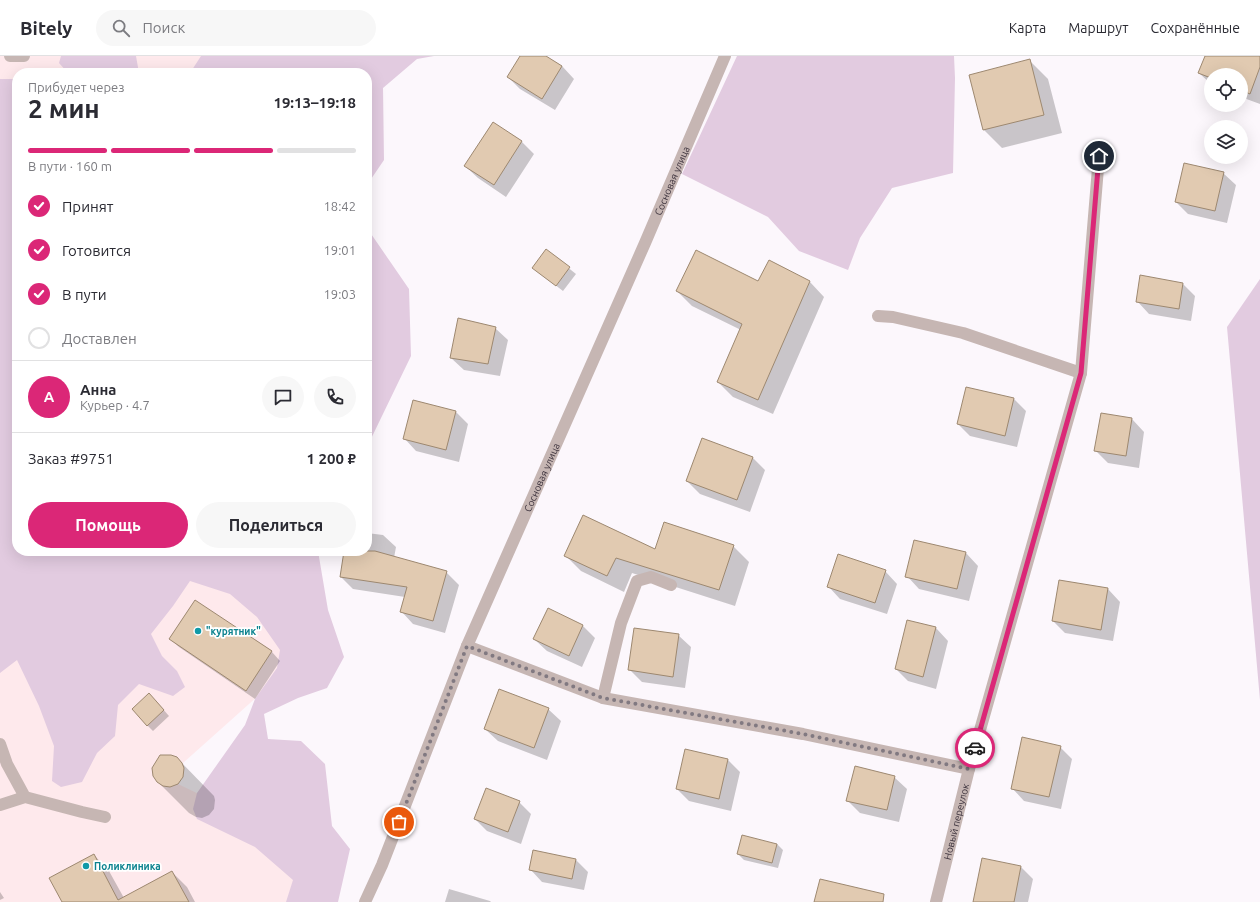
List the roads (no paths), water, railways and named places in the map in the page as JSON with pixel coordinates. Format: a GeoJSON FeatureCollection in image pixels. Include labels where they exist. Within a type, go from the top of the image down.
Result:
{"type":"FeatureCollection","features":[{"type":"Feature","properties":{"kind":"street"},"geometry":{"type":"LineString","coordinates":[[10,56],[24,56]]}},
{"type":"Feature","properties":{"kind":"street","name":"Сосновая улица"},"geometry":{"type":"LineString","coordinates":[[365,902],[382,865],[467,646],[645,243],[725,56]]}},
{"type":"Feature","properties":{"kind":"street","name":"Новый переулок"},"geometry":{"type":"LineString","coordinates":[[936,902],[969,769],[1081,373],[1099,156]]}},
{"type":"Feature","properties":{"kind":"street"},"geometry":{"type":"LineString","coordinates":[[878,316],[893,317],[963,333],[1081,373]]}},
{"type":"Feature","properties":{"kind":"street"},"geometry":{"type":"LineString","coordinates":[[603,698],[621,623],[637,581],[651,577],[671,585]]}},
{"type":"Feature","properties":{"kind":"street"},"geometry":{"type":"LineString","coordinates":[[467,646],[603,698],[796,733],[969,769]]}},
{"type":"Feature","properties":{"kind":"street"},"geometry":{"type":"LineString","coordinates":[[0,744],[7,764],[25,797]]}},
{"type":"Feature","properties":{"kind":"street"},"geometry":{"type":"LineString","coordinates":[[0,805],[25,797],[104,817]]}},
{"type":"Feature","properties":{"kind":"place","name":"\"курятник\""},"geometry":{"type":"Point","coordinates":[198,631]}},
{"type":"Feature","properties":{"kind":"place","name":"Поликлиника"},"geometry":{"type":"Point","coordinates":[86,866]}}]}
